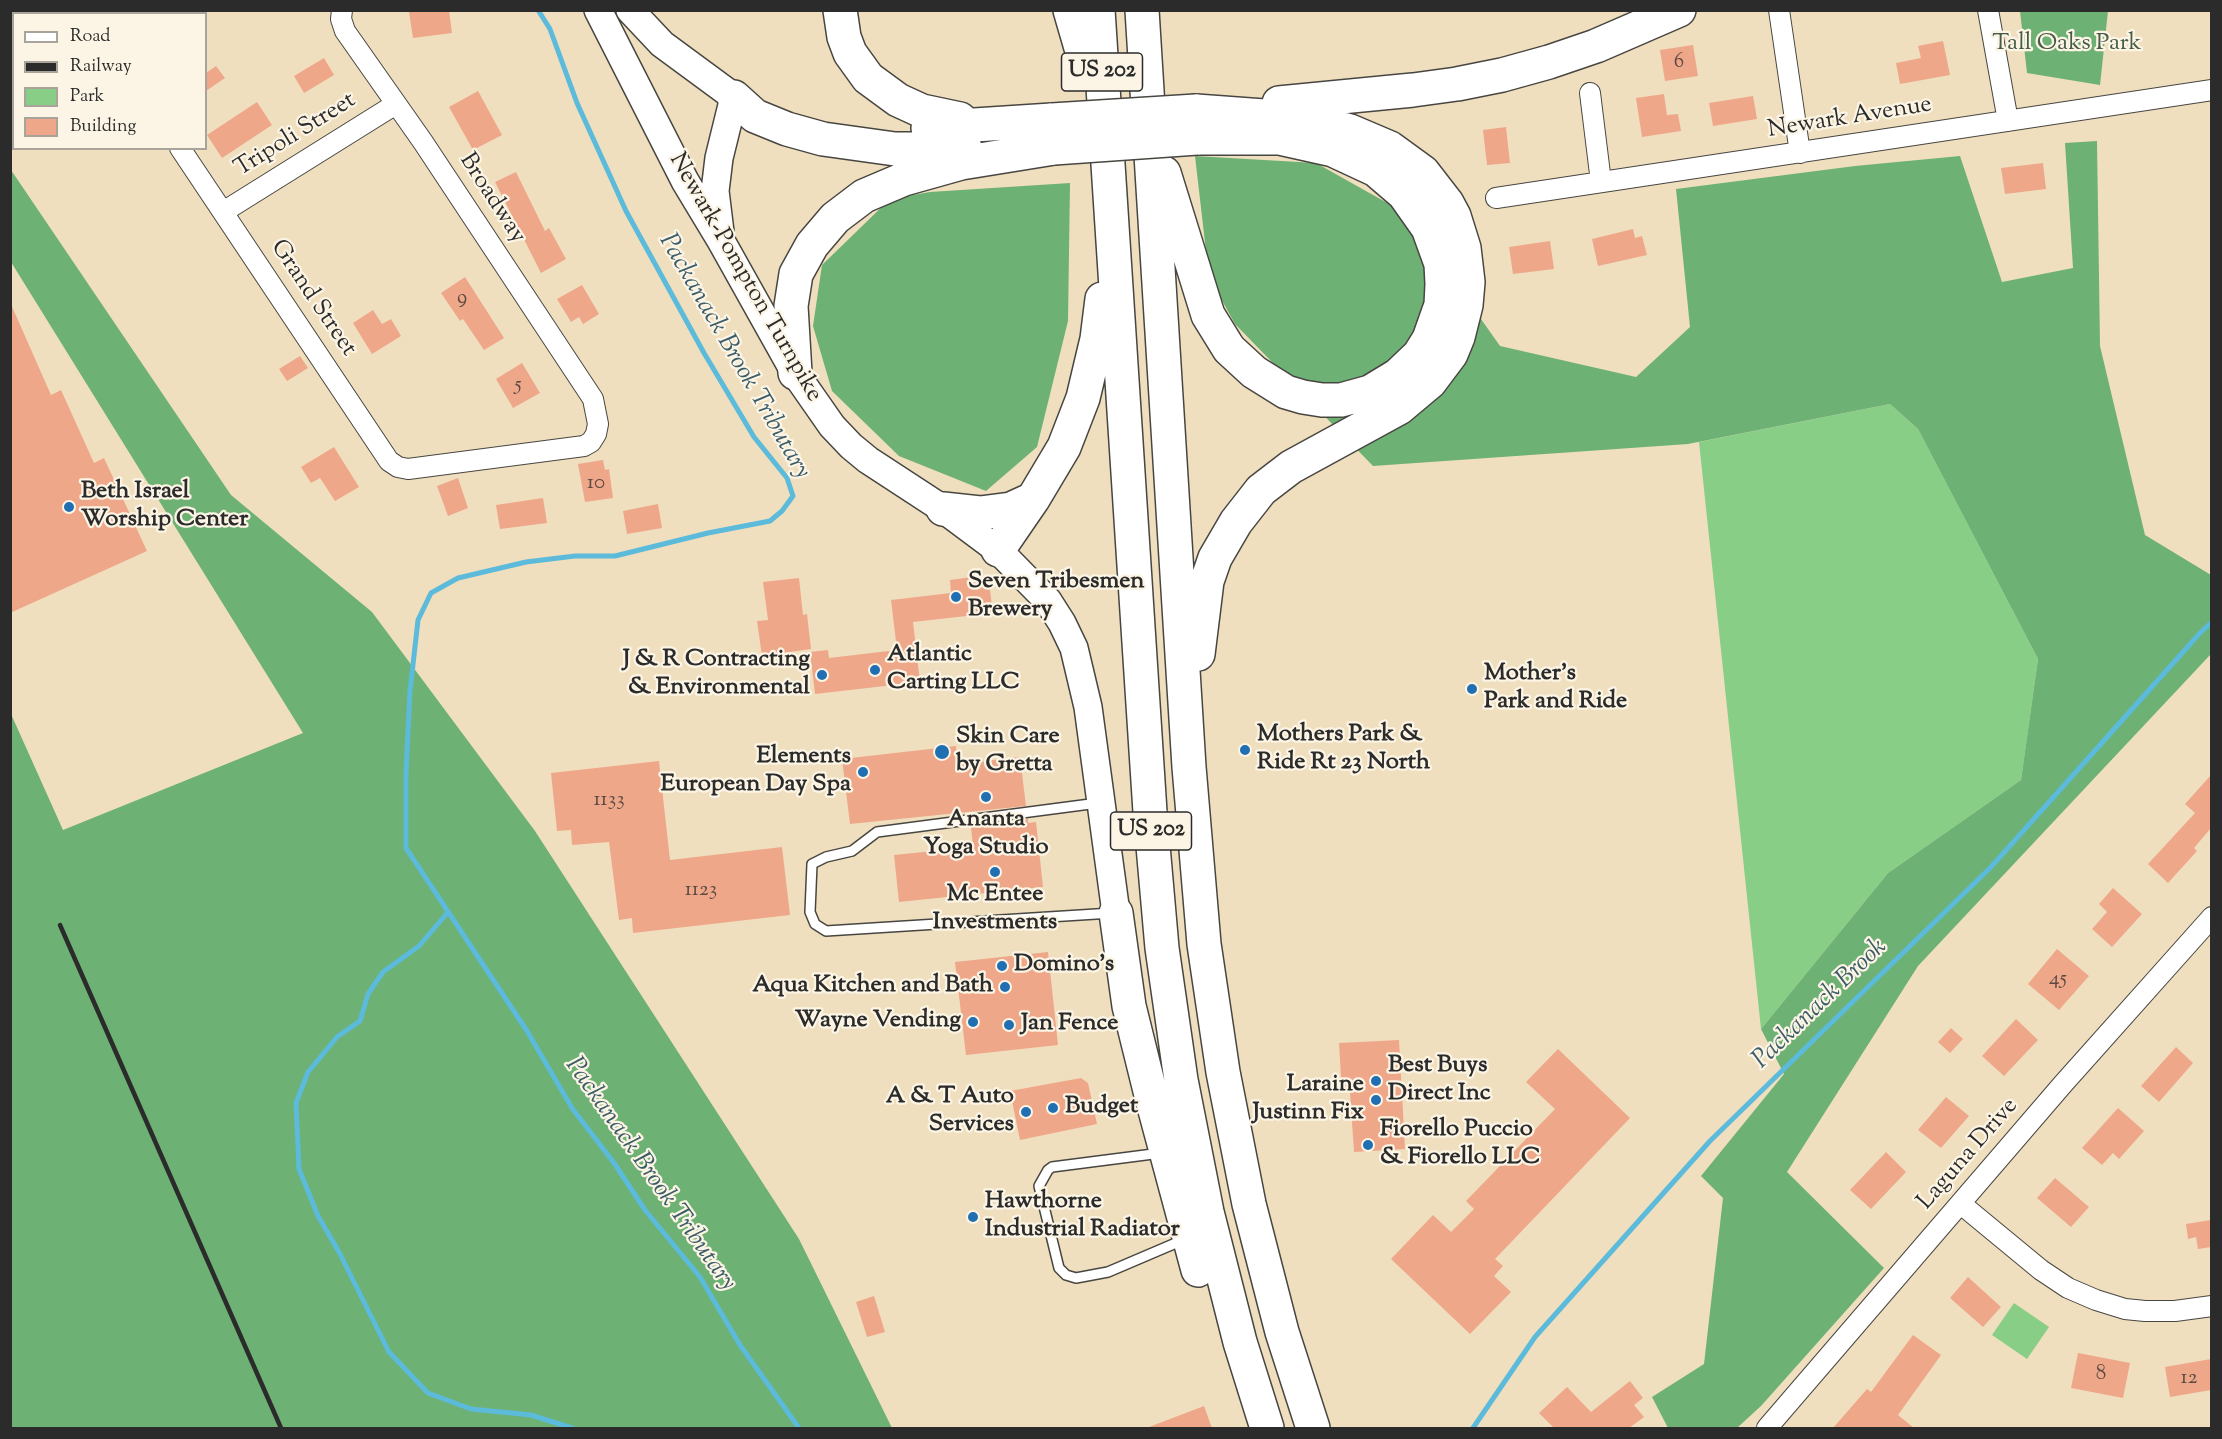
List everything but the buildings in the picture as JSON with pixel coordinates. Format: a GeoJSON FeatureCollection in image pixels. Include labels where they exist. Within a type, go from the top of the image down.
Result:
{"type":"FeatureCollection","features":[{"type":"Feature","properties":{"kind":"highway"},"geometry":{"type":"LineString","coordinates":[[840,10],[844,37],[850,52],[868,78],[898,100],[922,111],[1053,134]]}},
{"type":"Feature","properties":{"kind":"highway"},"geometry":{"type":"LineString","coordinates":[[1070,10],[1106,133]]}},
{"type":"Feature","properties":{"kind":"highway","name":"US 202"},"geometry":{"type":"LineString","coordinates":[[1098,10],[1150,812],[1163,959],[1181,1080],[1207,1212],[1240,1342],[1268,1428]]}},
{"type":"Feature","properties":{"kind":"highway"},"geometry":{"type":"LineString","coordinates":[[1197,124],[1457,84],[1549,62],[1596,46],[1679,10]]}},
{"type":"Feature","properties":{"kind":"highway","name":"US 202"},"geometry":{"type":"LineString","coordinates":[[1144,18],[1188,742],[1203,933],[1212,1008],[1235,1138],[1265,1269],[1282,1332],[1313,1428]]}},
{"type":"Feature","properties":{"kind":"highway"},"geometry":{"type":"LineString","coordinates":[[734,97],[755,116],[787,129],[823,139],[906,149],[1053,134],[1305,119],[1350,131],[1390,148],[1423,172],[1447,202],[1464,248],[1468,282],[1466,305],[1451,354],[1430,382],[1399,408],[1291,466],[1261,490],[1236,522],[1215,558],[1208,581],[1188,742]]}},
{"type":"Feature","properties":{"kind":"highway"},"geometry":{"type":"LineString","coordinates":[[1149,129],[1208,315],[1229,349],[1254,372],[1286,392],[1322,400],[1341,400],[1370,392],[1398,375],[1419,355],[1429,339],[1438,314],[1442,284],[1441,264],[1435,245],[1418,210],[1404,194],[1376,170],[1333,150],[1197,124]]}},
{"type":"Feature","properties":{"kind":"highway"},"geometry":{"type":"LineString","coordinates":[[795,373],[791,306],[796,274],[812,245],[835,218],[864,196],[904,179],[961,164],[1053,134]]}},
{"type":"Feature","properties":{"kind":"highway"},"geometry":{"type":"LineString","coordinates":[[998,550],[1064,447],[1083,398],[1097,339],[1112,222]]}},
{"type":"Feature","properties":{"kind":"highway"},"geometry":{"type":"LineString","coordinates":[[943,509],[980,513],[1011,509],[1032,499]]}},
{"type":"Feature","properties":{"kind":"highway"},"geometry":{"type":"LineString","coordinates":[[1116,913],[1129,1006],[1189,1237],[1223,1348],[1248,1409],[1259,1428]]}},
{"type":"Feature","properties":{"kind":"main road","name":"Newark-Pompton Turnpike"},"geometry":{"type":"LineString","coordinates":[[598,10],[685,182],[720,239],[795,373],[832,426],[868,460],[943,509],[998,550],[1048,601],[1062,623],[1074,648],[1088,707],[1116,913]]}},
{"type":"Feature","properties":{"kind":"main road"},"geometry":{"type":"LineString","coordinates":[[630,10],[662,44],[734,97],[719,158],[716,191],[720,239]]}},
{"type":"Feature","properties":{"kind":"street","name":"Broadway"},"geometry":{"type":"LineString","coordinates":[[342,10],[341,19],[345,32],[396,104],[593,399],[597,418],[596,434],[591,442],[584,446],[408,469]]}},
{"type":"Feature","properties":{"kind":"street"},"geometry":{"type":"LineString","coordinates":[[1779,10],[1800,153]]}},
{"type":"Feature","properties":{"kind":"street"},"geometry":{"type":"LineString","coordinates":[[1988,10],[2008,121]]}},
{"type":"Feature","properties":{"kind":"street","name":"Newark Avenue"},"geometry":{"type":"LineString","coordinates":[[1497,198],[2211,90]]}},
{"type":"Feature","properties":{"kind":"street"},"geometry":{"type":"LineString","coordinates":[[1590,93],[1601,182]]}},
{"type":"Feature","properties":{"kind":"street","name":"Tripoli Street"},"geometry":{"type":"LineString","coordinates":[[222,212],[396,104]]}},
{"type":"Feature","properties":{"kind":"street","name":"Grand Street"},"geometry":{"type":"LineString","coordinates":[[181,150],[389,461],[398,467],[408,469]]}},
{"type":"Feature","properties":{"kind":"street","name":"Laguna Drive"},"geometry":{"type":"LineString","coordinates":[[1767,1428],[2063,1084],[2211,918]]}},
{"type":"Feature","properties":{"kind":"street"},"geometry":{"type":"LineString","coordinates":[[1961,1204],[2041,1270],[2068,1288],[2096,1300],[2126,1309],[2145,1311],[2175,1311],[2211,1306]]}},
{"type":"Feature","properties":{"kind":"lane"},"geometry":{"type":"LineString","coordinates":[[1101,802],[877,832],[852,851],[826,857],[812,864],[810,912],[815,924],[826,931],[1116,913]]}},
{"type":"Feature","properties":{"kind":"lane"},"geometry":{"type":"LineString","coordinates":[[1166,1152],[1052,1167],[1048,1170],[1039,1186],[1059,1268],[1066,1275],[1076,1278],[1108,1272],[1189,1237]]}},
{"type":"Feature","properties":{"kind":"green space","name":"Tall Oaks Park"},"geometry":{"type":"Polygon","coordinates":[[[2020,11],[2108,11],[2100,85],[2027,73],[2020,11]]]}},
{"type":"Feature","properties":{"kind":"green space"},"geometry":{"type":"Polygon","coordinates":[[[2097,141],[2100,346],[2145,535],[2211,575],[2211,654],[1918,966],[1787,1172],[1884,1268],[1761,1406],[1737,1428],[1668,1428],[1652,1397],[1704,1364],[1723,1198],[1701,1176],[1784,1074],[1761,1029],[1888,873],[2021,780],[2038,659],[1918,429],[1890,404],[1688,444],[1373,466],[1235,324],[1209,277],[1195,156],[1316,163],[1407,214],[1500,346],[1636,377],[1690,327],[1676,189],[1855,166],[1960,156],[2002,282],[2073,268],[2065,143],[2097,141]]]}},
{"type":"Feature","properties":{"kind":"green space"},"geometry":{"type":"Polygon","coordinates":[[[11,170],[231,495],[372,612],[535,831],[799,1239],[892,1428],[11,1428],[11,714],[63,830],[303,733],[11,262],[11,170]]]}},
{"type":"Feature","properties":{"kind":"green space"},"geometry":{"type":"Polygon","coordinates":[[[1070,183],[1068,321],[1037,447],[986,491],[899,456],[832,391],[813,326],[822,265],[890,199],[930,192],[1070,183]]]}},
{"type":"Feature","properties":{"kind":"green space"},"geometry":{"type":"Polygon","coordinates":[[[1890,404],[1918,429],[2038,659],[2021,780],[1888,873],[1761,1029],[1699,442],[1890,404]]]}},
{"type":"Feature","properties":{"kind":"green space"},"geometry":{"type":"Polygon","coordinates":[[[2014,1303],[2049,1327],[2027,1359],[1992,1335],[2014,1303]]]}},
{"type":"Feature","properties":{"kind":"waterway","name":"Packanack Brook Tributary"},"geometry":{"type":"LineString","coordinates":[[538,10],[550,29],[577,103],[626,211],[704,353],[754,437],[787,478],[793,496],[782,511],[770,521],[708,533],[615,556],[575,556],[526,562],[458,578],[431,593],[418,620],[410,691],[406,772],[406,848],[527,1031],[572,1108],[614,1163],[645,1210],[700,1277],[740,1345],[799,1428]]}},
{"type":"Feature","properties":{"kind":"waterway","name":"Packanack Brook"},"geometry":{"type":"LineString","coordinates":[[1473,1428],[1535,1337],[1710,1141],[1991,867],[2212,622]]}},
{"type":"Feature","properties":{"kind":"waterway","name":"Packanack Brook Tributary"},"geometry":{"type":"LineString","coordinates":[[448,912],[419,946],[383,972],[368,994],[360,1021],[337,1037],[308,1072],[296,1103],[299,1169],[318,1216],[339,1252],[389,1352],[428,1393],[471,1409],[531,1415],[572,1428]]}},
{"type":"Feature","properties":{"kind":"railway"},"geometry":{"type":"LineString","coordinates":[[60,925],[281,1428]]}},
{"type":"Feature","properties":{"kind":"place","name":"Beth Israel Worship Center"},"geometry":{"type":"Point","coordinates":[69,507]}},
{"type":"Feature","properties":{"kind":"place","name":"Seven Tribesmen Brewery"},"geometry":{"type":"Point","coordinates":[956,597]}},
{"type":"Feature","properties":{"kind":"place","name":"Atlantic Carting LLC"},"geometry":{"type":"Point","coordinates":[875,670]}},
{"type":"Feature","properties":{"kind":"place","name":"J & R Contracting & Environmental"},"geometry":{"type":"Point","coordinates":[822,675]}},
{"type":"Feature","properties":{"kind":"place","name":"Mother's Park and Ride"},"geometry":{"type":"Point","coordinates":[1472,689]}},
{"type":"Feature","properties":{"kind":"place","name":"Mothers Park & Ride Rt 23 North"},"geometry":{"type":"Point","coordinates":[1245,750]}},
{"type":"Feature","properties":{"kind":"place","name":"Skin Care by Gretta"},"geometry":{"type":"Point","coordinates":[942,752]}},
{"type":"Feature","properties":{"kind":"place","name":"Elements European Day Spa"},"geometry":{"type":"Point","coordinates":[863,772]}},
{"type":"Feature","properties":{"kind":"place","name":"Ananta Yoga Studio"},"geometry":{"type":"Point","coordinates":[986,797]}},
{"type":"Feature","properties":{"kind":"place","name":"Mc Entee Investments"},"geometry":{"type":"Point","coordinates":[995,872]}},
{"type":"Feature","properties":{"kind":"place","name":"Domino's"},"geometry":{"type":"Point","coordinates":[1002,966]}},
{"type":"Feature","properties":{"kind":"place","name":"Aqua Kitchen and Bath"},"geometry":{"type":"Point","coordinates":[1005,987]}},
{"type":"Feature","properties":{"kind":"place","name":"Wayne Vending"},"geometry":{"type":"Point","coordinates":[973,1022]}},
{"type":"Feature","properties":{"kind":"place","name":"Jan Fence"},"geometry":{"type":"Point","coordinates":[1009,1025]}},
{"type":"Feature","properties":{"kind":"place","name":"Best Buys Direct Inc"},"geometry":{"type":"Point","coordinates":[1376,1081]}},
{"type":"Feature","properties":{"kind":"place","name":"Laraine Justinn Fix"},"geometry":{"type":"Point","coordinates":[1376,1100]}},
{"type":"Feature","properties":{"kind":"place","name":"Budget"},"geometry":{"type":"Point","coordinates":[1053,1108]}},
{"type":"Feature","properties":{"kind":"place","name":"A & T Auto Services"},"geometry":{"type":"Point","coordinates":[1026,1112]}},
{"type":"Feature","properties":{"kind":"place","name":"Fiorello Puccio & Fiorello LLC"},"geometry":{"type":"Point","coordinates":[1368,1145]}},
{"type":"Feature","properties":{"kind":"place","name":"Hawthorne Industrial Radiator"},"geometry":{"type":"Point","coordinates":[973,1217]}}]}
